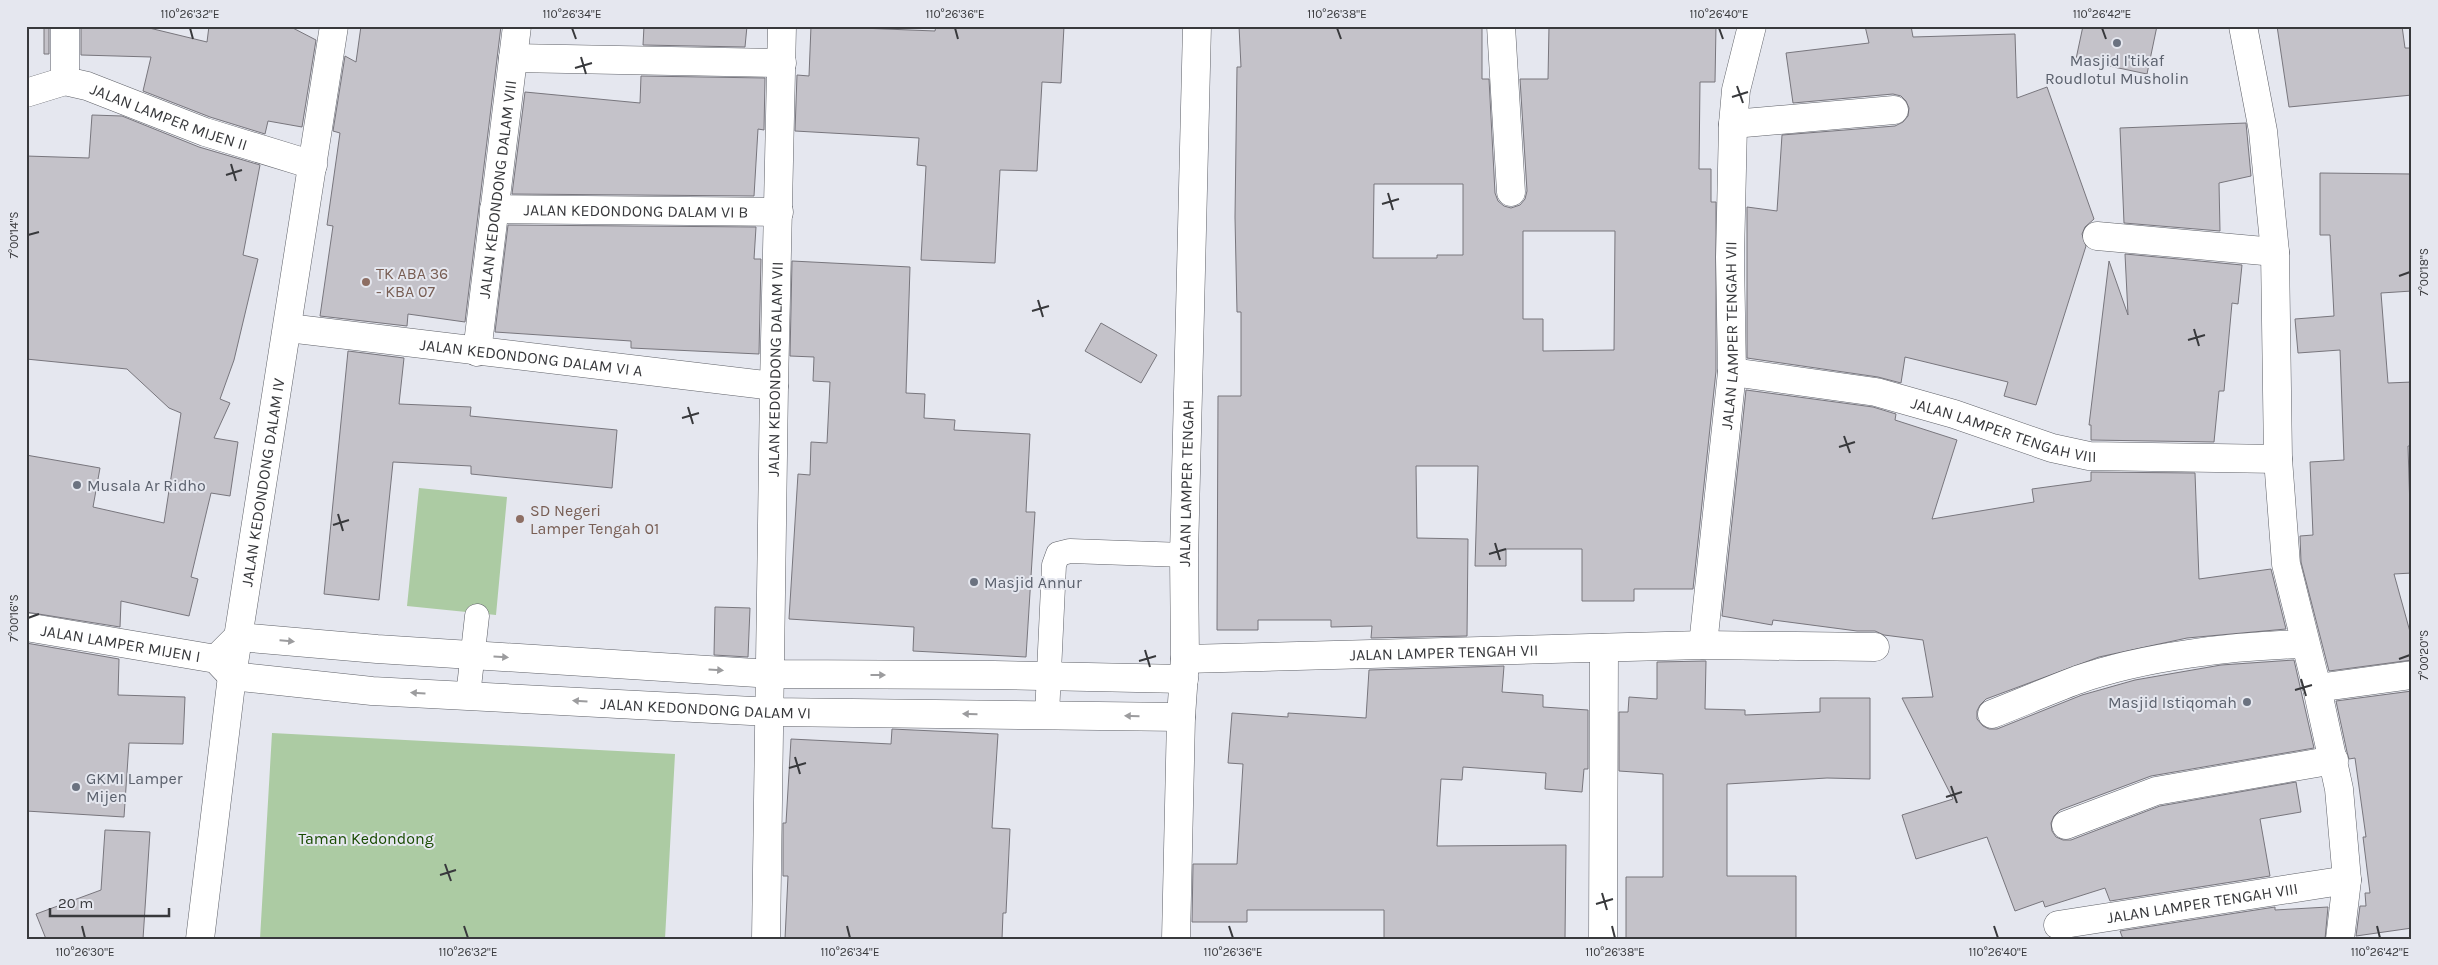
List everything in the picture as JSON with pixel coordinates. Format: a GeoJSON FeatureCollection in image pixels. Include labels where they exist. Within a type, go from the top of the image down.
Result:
{"type":"FeatureCollection","features":[{"type":"Feature","properties":{"kind":"street"},"geometry":{"type":"LineString","coordinates":[[65,26],[65,81]]}},
{"type":"Feature","properties":{"kind":"street","name":"JALAN KEDONDONG DALAM IV"},"geometry":{"type":"LineString","coordinates":[[200,939],[224,668],[238,638],[334,26]]}},
{"type":"Feature","properties":{"kind":"street","name":"JALAN KEDONDONG DALAM VIII"},"geometry":{"type":"LineString","coordinates":[[477,352],[517,26]]}},
{"type":"Feature","properties":{"kind":"street","name":"JALAN KEDONDONG DALAM VII"},"geometry":{"type":"LineString","coordinates":[[771,712],[774,386],[782,26]]}},
{"type":"Feature","properties":{"kind":"street","name":"JALAN LAMPER TENGAH"},"geometry":{"type":"LineString","coordinates":[[1176,939],[1181,717],[1185,669],[1184,555],[1196,26]]}},
{"type":"Feature","properties":{"kind":"street"},"geometry":{"type":"LineString","coordinates":[[1501,26],[1511,192]]}},
{"type":"Feature","properties":{"kind":"street","name":"JALAN LAMPER TENGAH VII"},"geometry":{"type":"LineString","coordinates":[[1703,645],[1732,372],[1730,257],[1733,124],[1736,90],[1752,26]]}},
{"type":"Feature","properties":{"kind":"street"},"geometry":{"type":"LineString","coordinates":[[2243,26],[2263,131],[2275,252],[2278,459],[2286,564],[2334,760],[2339,789],[2348,880],[2340,939]]}},
{"type":"Feature","properties":{"kind":"street"},"geometry":{"type":"LineString","coordinates":[[513,58],[782,63]]}},
{"type":"Feature","properties":{"kind":"street","name":"JALAN LAMPER MIJEN II"},"geometry":{"type":"LineString","coordinates":[[26,92],[65,81],[87,86],[205,132],[313,165]]}},
{"type":"Feature","properties":{"kind":"street"},"geometry":{"type":"LineString","coordinates":[[1733,124],[1894,110]]}},
{"type":"Feature","properties":{"kind":"street","name":"JALAN KEDONDONG DALAM VI B"},"geometry":{"type":"LineString","coordinates":[[494,209],[779,212]]}},
{"type":"Feature","properties":{"kind":"street"},"geometry":{"type":"LineString","coordinates":[[2097,236],[2275,252]]}},
{"type":"Feature","properties":{"kind":"street","name":"JALAN KEDONDONG DALAM VI A"},"geometry":{"type":"LineString","coordinates":[[288,328],[774,386]]}},
{"type":"Feature","properties":{"kind":"street","name":"JALAN LAMPER TENGAH VIII"},"geometry":{"type":"LineString","coordinates":[[1732,372],[1876,392],[1954,414],[2052,448],[2089,456],[2278,459]]}},
{"type":"Feature","properties":{"kind":"street","name":"JALAN LAMPER MIJEN I"},"geometry":{"type":"LineString","coordinates":[[26,627],[224,668]]}},
{"type":"Feature","properties":{"kind":"street"},"geometry":{"type":"LineString","coordinates":[[238,638],[472,656],[771,674],[1048,676],[1185,669]]}},
{"type":"Feature","properties":{"kind":"street"},"geometry":{"type":"LineString","coordinates":[[1992,714],[2101,673],[2166,659],[2226,650],[2263,645],[2305,644]]}},
{"type":"Feature","properties":{"kind":"street","name":"JALAN LAMPER TENGAH VII"},"geometry":{"type":"LineString","coordinates":[[1185,669],[1604,648],[1703,645],[1876,647]]}},
{"type":"Feature","properties":{"kind":"street"},"geometry":{"type":"LineString","coordinates":[[1603,939],[1604,648]]}},
{"type":"Feature","properties":{"kind":"street"},"geometry":{"type":"LineString","coordinates":[[372,691],[377,649]]}},
{"type":"Feature","properties":{"kind":"street","name":"JALAN KEDONDONG DALAM VI"},"geometry":{"type":"LineString","coordinates":[[224,668],[372,691],[680,708],[771,712],[1181,717]]}},
{"type":"Feature","properties":{"kind":"street"},"geometry":{"type":"LineString","coordinates":[[680,708],[683,668]]}},
{"type":"Feature","properties":{"kind":"street"},"geometry":{"type":"LineString","coordinates":[[2317,688],[2412,675]]}},
{"type":"Feature","properties":{"kind":"street"},"geometry":{"type":"LineString","coordinates":[[766,939],[771,712]]}},
{"type":"Feature","properties":{"kind":"street"},"geometry":{"type":"LineString","coordinates":[[2066,825],[2156,791],[2334,760]]}},
{"type":"Feature","properties":{"kind":"street","name":"JALAN LAMPER TENGAH VIII"},"geometry":{"type":"LineString","coordinates":[[2058,925],[2348,880]]}},
{"type":"Feature","properties":{"kind":"lane"},"geometry":{"type":"LineString","coordinates":[[1047,715],[1054,564],[1058,554],[1070,551],[1184,555]]}},
{"type":"Feature","properties":{"kind":"lane"},"geometry":{"type":"LineString","coordinates":[[468,696],[477,616]]}},
{"type":"Feature","properties":{"kind":"green space"},"geometry":{"type":"Polygon","coordinates":[[[419,488],[507,497],[496,615],[407,606],[419,488]]]}},
{"type":"Feature","properties":{"kind":"green space","name":"Taman Kedondong"},"geometry":{"type":"Polygon","coordinates":[[[272,733],[675,754],[665,939],[260,939],[272,733]]]}},
{"type":"Feature","properties":{"kind":"building"},"geometry":{"type":"Polygon","coordinates":[[[44,26],[49,26],[49,54],[44,54],[44,26]]]}},
{"type":"Feature","properties":{"kind":"building"},"geometry":{"type":"Polygon","coordinates":[[[81,26],[141,26],[207,42],[209,26],[289,26],[316,40],[302,127],[268,121],[265,134],[210,117],[143,91],[151,57],[81,55],[81,26]]]}},
{"type":"Feature","properties":{"kind":"building"},"geometry":{"type":"Polygon","coordinates":[[[361,26],[501,26],[465,322],[408,314],[407,326],[320,316],[333,226],[327,225],[340,133],[333,131],[345,56],[356,62],[361,26]]]}},
{"type":"Feature","properties":{"kind":"building"},"geometry":{"type":"Polygon","coordinates":[[[644,26],[747,26],[745,47],[643,45],[644,26]]]}},
{"type":"Feature","properties":{"kind":"building"},"geometry":{"type":"Polygon","coordinates":[[[811,26],[935,31],[936,26],[1064,26],[1061,83],[1042,82],[1037,171],[1000,170],[995,263],[921,260],[926,166],[917,165],[919,138],[795,131],[797,75],[809,76],[811,26]]]}},
{"type":"Feature","properties":{"kind":"building"},"geometry":{"type":"Polygon","coordinates":[[[1239,26],[1482,26],[1482,79],[1489,79],[1495,193],[1498,201],[1504,206],[1511,208],[1520,205],[1525,199],[1527,191],[1520,79],[1548,79],[1549,26],[1716,26],[1715,82],[1700,82],[1699,169],[1711,169],[1711,202],[1716,202],[1716,371],[1693,589],[1634,589],[1634,601],[1582,601],[1582,549],[1506,549],[1506,566],[1475,566],[1478,466],[1416,466],[1417,538],[1468,539],[1467,636],[1371,638],[1372,626],[1331,627],[1331,620],[1258,620],[1258,630],[1217,630],[1218,396],[1241,396],[1241,312],[1237,312],[1235,217],[1237,67],[1241,67],[1239,26]],[[1374,184],[1373,258],[1437,258],[1437,255],[1463,255],[1463,184],[1374,184]],[[1523,231],[1523,319],[1543,319],[1543,351],[1614,350],[1615,231],[1523,231]]]}},
{"type":"Feature","properties":{"kind":"building"},"geometry":{"type":"Polygon","coordinates":[[[1865,26],[1911,26],[1913,37],[2015,34],[2017,98],[2047,87],[2094,219],[2085,227],[2082,234],[2086,246],[2036,405],[2004,396],[2008,382],[1905,357],[1901,383],[1878,377],[1747,358],[1747,207],[1777,211],[1782,135],[1895,126],[1903,122],[1908,116],[1909,108],[1906,101],[1901,96],[1893,94],[1793,103],[1786,53],[1869,43],[1865,26]]]}},
{"type":"Feature","properties":{"kind":"building","name":"Masjid I'tikaf Roudlotul Musholin"},"geometry":{"type":"Polygon","coordinates":[[[2083,26],[2157,26],[2147,74],[2076,59],[2083,26]]]}},
{"type":"Feature","properties":{"kind":"building"},"geometry":{"type":"Polygon","coordinates":[[[2277,26],[2402,26],[2405,48],[2410,48],[2412,95],[2289,107],[2277,26]]]}},
{"type":"Feature","properties":{"kind":"building"},"geometry":{"type":"Polygon","coordinates":[[[641,76],[765,78],[764,130],[758,129],[754,196],[512,194],[525,92],[640,103],[641,76]]]}},
{"type":"Feature","properties":{"kind":"building"},"geometry":{"type":"Polygon","coordinates":[[[92,115],[122,116],[199,147],[260,165],[243,255],[258,259],[234,360],[220,399],[230,403],[214,438],[238,442],[230,496],[211,493],[191,577],[198,579],[189,616],[121,601],[120,627],[26,612],[26,455],[100,468],[93,507],[164,523],[181,413],[169,408],[127,369],[26,359],[26,156],[89,158],[92,115]]]}},
{"type":"Feature","properties":{"kind":"building"},"geometry":{"type":"Polygon","coordinates":[[[2246,123],[2251,176],[2219,183],[2220,231],[2124,223],[2120,128],[2246,123]]]}},
{"type":"Feature","properties":{"kind":"building"},"geometry":{"type":"Polygon","coordinates":[[[2320,173],[2412,174],[2412,291],[2381,293],[2388,383],[2412,382],[2412,446],[2408,446],[2412,573],[2394,574],[2412,639],[2412,660],[2329,671],[2301,562],[2300,536],[2313,535],[2310,462],[2344,460],[2340,350],[2298,353],[2295,319],[2334,316],[2330,235],[2320,235],[2320,173]]]}},
{"type":"Feature","properties":{"kind":"building"},"geometry":{"type":"Polygon","coordinates":[[[508,225],[756,227],[754,259],[761,259],[759,354],[631,348],[631,341],[495,332],[508,225]]]}},
{"type":"Feature","properties":{"kind":"building"},"geometry":{"type":"Polygon","coordinates":[[[2125,254],[2242,265],[2238,304],[2232,303],[2224,391],[2219,391],[2214,442],[2091,440],[2091,425],[2089,425],[2109,261],[2128,315],[2125,254]]]}},
{"type":"Feature","properties":{"kind":"building"},"geometry":{"type":"Polygon","coordinates":[[[792,261],[910,267],[906,393],[925,394],[924,418],[955,420],[954,430],[1030,434],[1026,512],[1035,512],[1026,657],[913,651],[914,627],[789,619],[798,474],[810,475],[811,442],[827,443],[830,382],[813,381],[814,357],[790,356],[792,261]]]}},
{"type":"Feature","properties":{"kind":"building"},"geometry":{"type":"Polygon","coordinates":[[[1101,323],[1157,355],[1141,383],[1085,351],[1101,323]]]}},
{"type":"Feature","properties":{"kind":"building"},"geometry":{"type":"Polygon","coordinates":[[[348,351],[404,358],[399,404],[471,407],[470,416],[617,430],[612,488],[471,474],[471,466],[393,462],[379,600],[324,594],[348,351]]]}},
{"type":"Feature","properties":{"kind":"building"},"geometry":{"type":"Polygon","coordinates":[[[1746,390],[1873,407],[1896,414],[1895,420],[1957,440],[1932,519],[2034,502],[2032,489],[2091,481],[2091,472],[2195,473],[2199,579],[2271,569],[2286,629],[2187,638],[2099,657],[1986,699],[1977,711],[1977,719],[1983,726],[1989,729],[1997,729],[2082,695],[2135,680],[2221,665],[2294,660],[2314,748],[2151,776],[2060,810],[2054,816],[2051,823],[2052,831],[2056,837],[2063,840],[2071,840],[2160,806],[2296,782],[2301,812],[2260,819],[2270,876],[2110,901],[2105,888],[2045,907],[2043,901],[2015,911],[1987,837],[1916,859],[1902,815],[1953,799],[1902,698],[1933,697],[1923,640],[1884,635],[1875,631],[1857,631],[1773,620],[1772,625],[1722,616],[1746,390]]]}},
{"type":"Feature","properties":{"kind":"building"},"geometry":{"type":"Polygon","coordinates":[[[715,607],[750,608],[748,657],[714,655],[715,607]]]}},
{"type":"Feature","properties":{"kind":"building"},"geometry":{"type":"Polygon","coordinates":[[[26,643],[119,659],[118,695],[185,697],[183,744],[129,743],[124,817],[26,811],[26,643]]]}},
{"type":"Feature","properties":{"kind":"building"},"geometry":{"type":"Polygon","coordinates":[[[1706,661],[1705,709],[1745,710],[1745,715],[1820,712],[1820,698],[1870,698],[1870,779],[1827,778],[1727,784],[1727,876],[1796,876],[1796,939],[1626,939],[1626,877],[1663,877],[1663,774],[1619,771],[1619,712],[1628,712],[1629,697],[1657,699],[1657,662],[1706,661]]]}},
{"type":"Feature","properties":{"kind":"building"},"geometry":{"type":"Polygon","coordinates":[[[1504,666],[1502,692],[1543,695],[1543,707],[1588,710],[1588,769],[1584,769],[1582,792],[1545,789],[1546,773],[1463,767],[1462,780],[1441,779],[1437,846],[1566,845],[1565,939],[1384,939],[1384,910],[1247,910],[1247,922],[1192,922],[1193,864],[1237,864],[1243,764],[1228,763],[1232,713],[1288,717],[1288,713],[1366,718],[1369,670],[1504,666]]]}},
{"type":"Feature","properties":{"kind":"building"},"geometry":{"type":"Polygon","coordinates":[[[2412,691],[2412,928],[2356,936],[2360,906],[2366,906],[2365,893],[2370,893],[2363,837],[2366,837],[2355,758],[2349,759],[2336,701],[2412,691]]]}},
{"type":"Feature","properties":{"kind":"building"},"geometry":{"type":"Polygon","coordinates":[[[892,729],[998,734],[992,828],[1010,829],[1006,913],[1003,913],[1002,939],[785,939],[788,876],[783,876],[783,823],[786,823],[791,739],[891,744],[892,729]]]}},
{"type":"Feature","properties":{"kind":"building"},"geometry":{"type":"Polygon","coordinates":[[[105,830],[150,832],[143,939],[46,939],[36,914],[101,890],[105,830]]]}},
{"type":"Feature","properties":{"kind":"building"},"geometry":{"type":"Polygon","coordinates":[[[2275,907],[2275,910],[2328,907],[2325,939],[2123,939],[2120,931],[2275,907]]]}},
{"type":"Feature","properties":{"kind":"place","name":"Masjid I'tikaf Roudlotul Musholin"},"geometry":{"type":"Point","coordinates":[2117,43]}},
{"type":"Feature","properties":{"kind":"place","name":"TK ABA 36 - KBA 07"},"geometry":{"type":"Point","coordinates":[366,282]}},
{"type":"Feature","properties":{"kind":"place","name":"Musala Ar Ridho"},"geometry":{"type":"Point","coordinates":[77,485]}},
{"type":"Feature","properties":{"kind":"place","name":"SD Negeri Lamper Tengah 01"},"geometry":{"type":"Point","coordinates":[520,519]}},
{"type":"Feature","properties":{"kind":"place","name":"Masjid Annur"},"geometry":{"type":"Point","coordinates":[974,582]}},
{"type":"Feature","properties":{"kind":"place","name":"Masjid Istiqomah"},"geometry":{"type":"Point","coordinates":[2247,702]}},
{"type":"Feature","properties":{"kind":"place","name":"GKMI Lamper Mijen"},"geometry":{"type":"Point","coordinates":[76,787]}}]}
